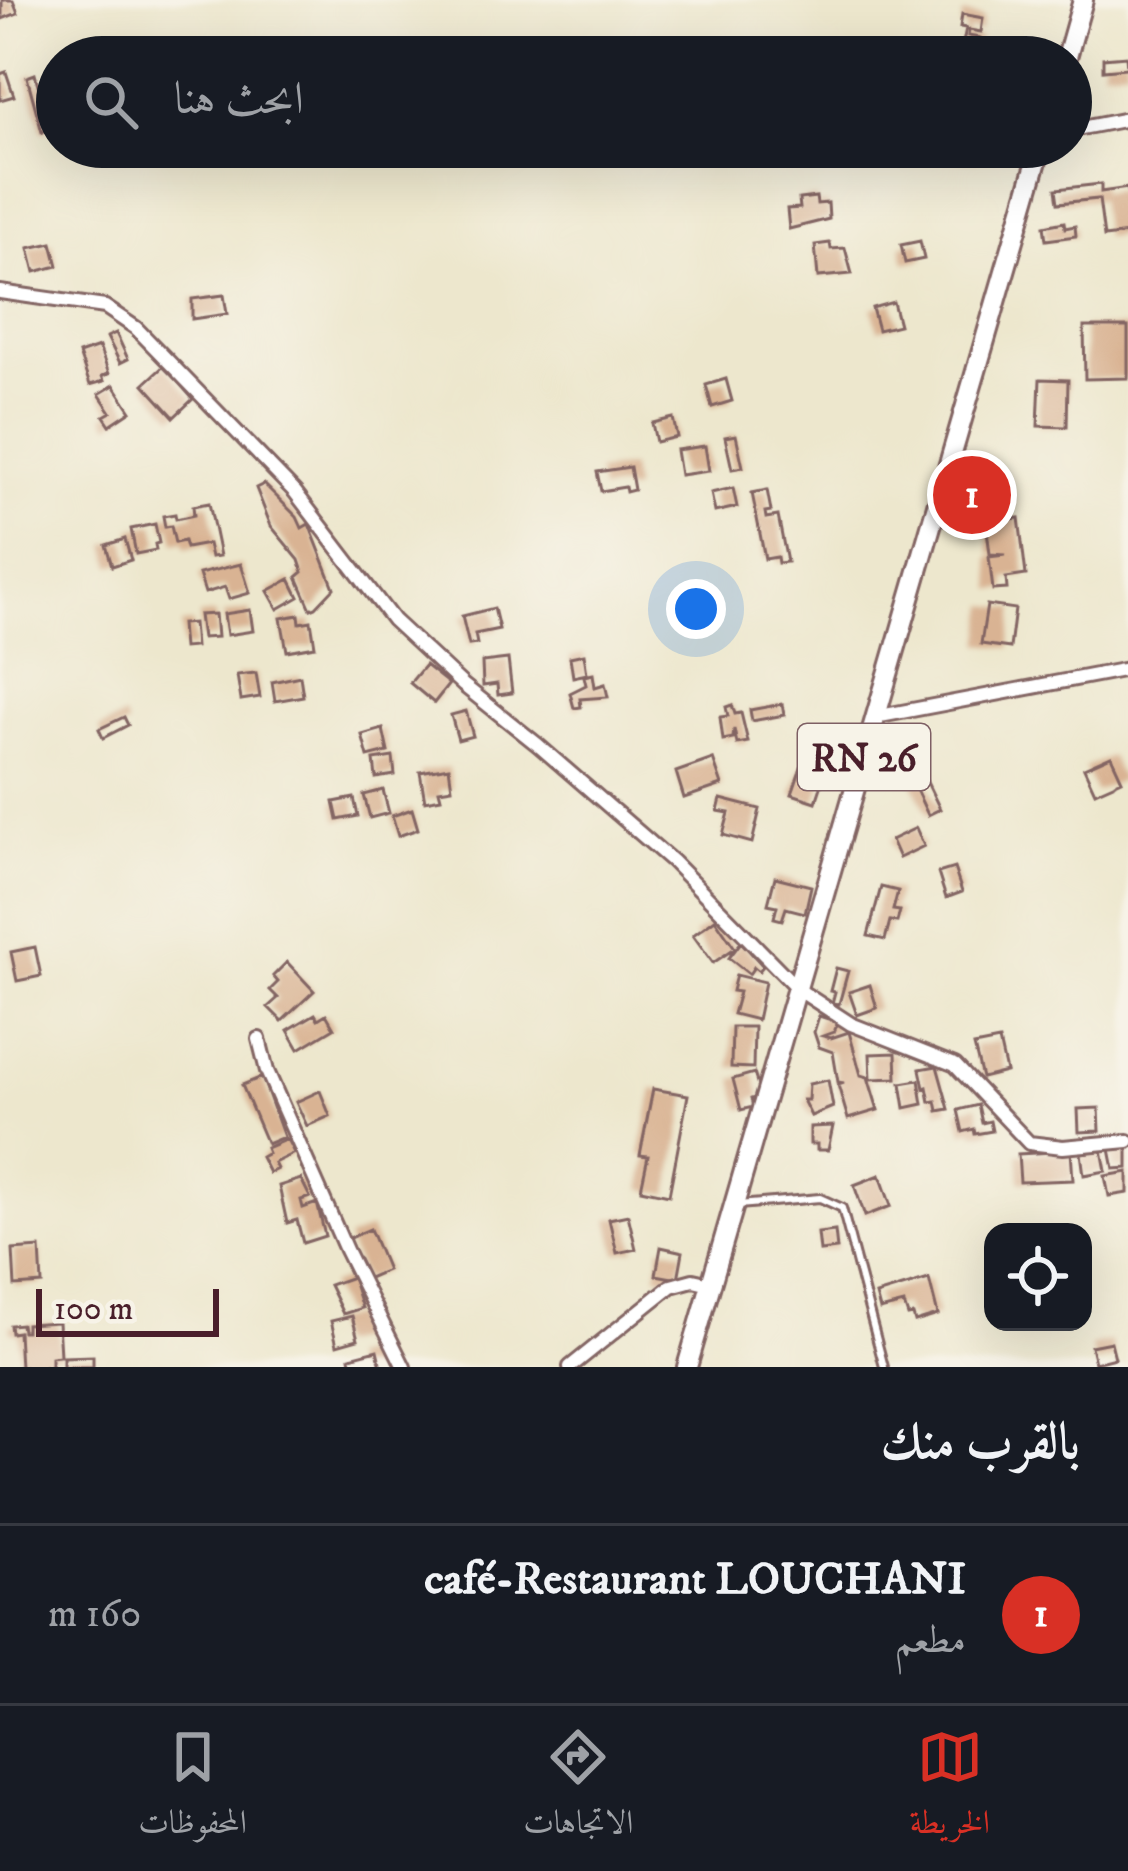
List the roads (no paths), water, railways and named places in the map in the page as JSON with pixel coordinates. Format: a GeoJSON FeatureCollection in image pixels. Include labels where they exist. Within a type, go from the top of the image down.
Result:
{"type":"FeatureCollection","features":[{"type":"Feature","properties":{"kind":"main road"},"geometry":{"type":"LineString","coordinates":[[1073,36],[1083,0]]}},
{"type":"Feature","properties":{"kind":"main road","name":"RN 26"},"geometry":{"type":"LineString","coordinates":[[687,1367],[1035,168]]}},
{"type":"Feature","properties":{"kind":"street"},"geometry":{"type":"LineString","coordinates":[[1092,126],[1128,119]]}},
{"type":"Feature","properties":{"kind":"street"},"geometry":{"type":"LineString","coordinates":[[0,292],[104,307],[136,328],[295,492],[393,620],[463,686],[672,861],[799,990],[851,1024],[955,1065],[1029,1143],[1063,1147],[1128,1141]]}},
{"type":"Feature","properties":{"kind":"street"},"geometry":{"type":"LineString","coordinates":[[875,717],[1128,669]]}},
{"type":"Feature","properties":{"kind":"street"},"geometry":{"type":"LineString","coordinates":[[259,1039],[267,1071],[346,1250],[404,1367]]}},
{"type":"Feature","properties":{"kind":"street"},"geometry":{"type":"LineString","coordinates":[[570,1367],[671,1286],[693,1280],[710,1284]]}},
{"type":"Feature","properties":{"kind":"lane"},"geometry":{"type":"LineString","coordinates":[[735,1205],[820,1198],[842,1208],[884,1367]]}},
{"type":"Feature","properties":{"kind":"place","name":"café-Restaurant LOUCHANI"},"geometry":{"type":"Point","coordinates":[972,495]}}]}
